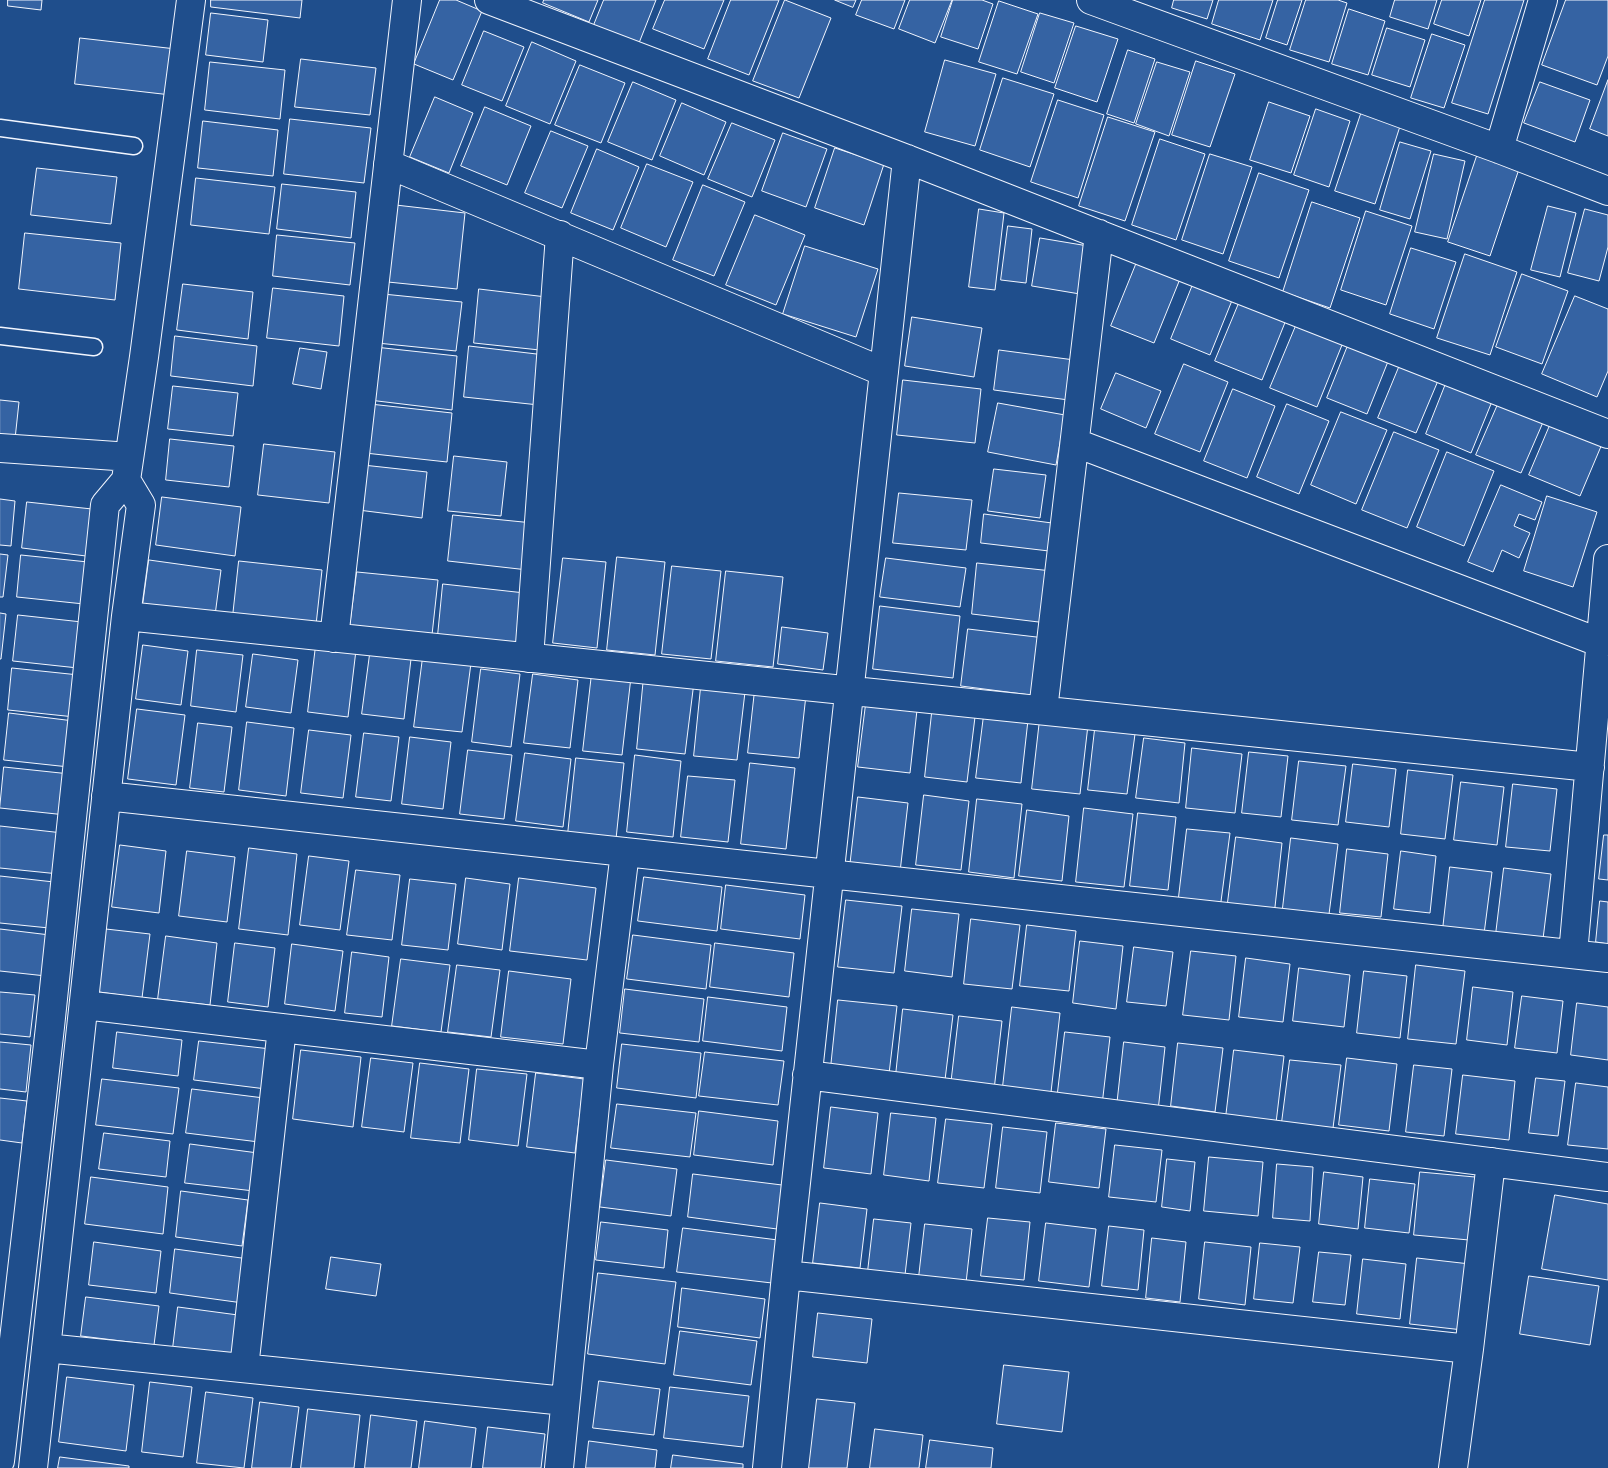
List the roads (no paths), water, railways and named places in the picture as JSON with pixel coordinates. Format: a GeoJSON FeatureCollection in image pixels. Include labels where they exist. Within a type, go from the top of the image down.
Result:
{"type":"FeatureCollection","features":[{"type":"Feature","properties":{"kind":"street"},"geometry":{"type":"LineString","coordinates":[[0,1462],[50,1027],[105,505],[127,471],[147,338],[191,0]]}},
{"type":"Feature","properties":{"kind":"street"},"geometry":{"type":"LineString","coordinates":[[334,638],[407,0]]}},
{"type":"Feature","properties":{"kind":"street"},"geometry":{"type":"LineString","coordinates":[[489,0],[907,159],[1608,434]]}},
{"type":"Feature","properties":{"kind":"street"},"geometry":{"type":"LineString","coordinates":[[1090,0],[1499,149],[1608,191]]}},
{"type":"Feature","properties":{"kind":"street"},"geometry":{"type":"LineString","coordinates":[[1499,149],[1543,0]]}},
{"type":"Feature","properties":{"kind":"street"},"geometry":{"type":"LineString","coordinates":[[767,1468],[807,1075],[907,159]]}},
{"type":"Feature","properties":{"kind":"street"},"geometry":{"type":"LineString","coordinates":[[388,164],[884,372]]}},
{"type":"Feature","properties":{"kind":"street"},"geometry":{"type":"LineString","coordinates":[[1043,710],[1076,443],[1099,234]]}},
{"type":"Feature","properties":{"kind":"street"},"geometry":{"type":"LineString","coordinates":[[529,658],[560,235]]}},
{"type":"Feature","properties":{"kind":"street"},"geometry":{"type":"LineString","coordinates":[[1076,443],[1601,643]]}},
{"type":"Feature","properties":{"kind":"street"},"geometry":{"type":"LineString","coordinates":[[0,448],[116,456],[127,471],[141,505],[126,616],[33,1468]]}},
{"type":"Feature","properties":{"kind":"street"},"geometry":{"type":"LineString","coordinates":[[1573,954],[1608,559]]}},
{"type":"Feature","properties":{"kind":"street"},"geometry":{"type":"LineString","coordinates":[[126,616],[1590,767]]}},
{"type":"Feature","properties":{"kind":"street"},"geometry":{"type":"LineString","coordinates":[[106,796],[1608,958]]}},
{"type":"Feature","properties":{"kind":"street"},"geometry":{"type":"LineString","coordinates":[[559,1468],[599,1065],[625,852]]}},
{"type":"Feature","properties":{"kind":"street"},"geometry":{"type":"LineString","coordinates":[[84,1005],[599,1065]]}},
{"type":"Feature","properties":{"kind":"street"},"geometry":{"type":"LineString","coordinates":[[244,1368],[282,1028]]}},
{"type":"Feature","properties":{"kind":"street"},"geometry":{"type":"LineString","coordinates":[[807,1075],[1608,1177]]}},
{"type":"Feature","properties":{"kind":"street"},"geometry":{"type":"LineString","coordinates":[[1453,1468],[1491,1162]]}},
{"type":"Feature","properties":{"kind":"street"},"geometry":{"type":"LineString","coordinates":[[786,1275],[1469,1349]]}},
{"type":"Feature","properties":{"kind":"street"},"geometry":{"type":"LineString","coordinates":[[46,1348],[565,1401]]}},
{"type":"Feature","properties":{"kind":"lane"},"geometry":{"type":"LineString","coordinates":[[0,128],[134,146]]}},
{"type":"Feature","properties":{"kind":"lane"},"geometry":{"type":"LineString","coordinates":[[0,336],[94,347]]}}]}
